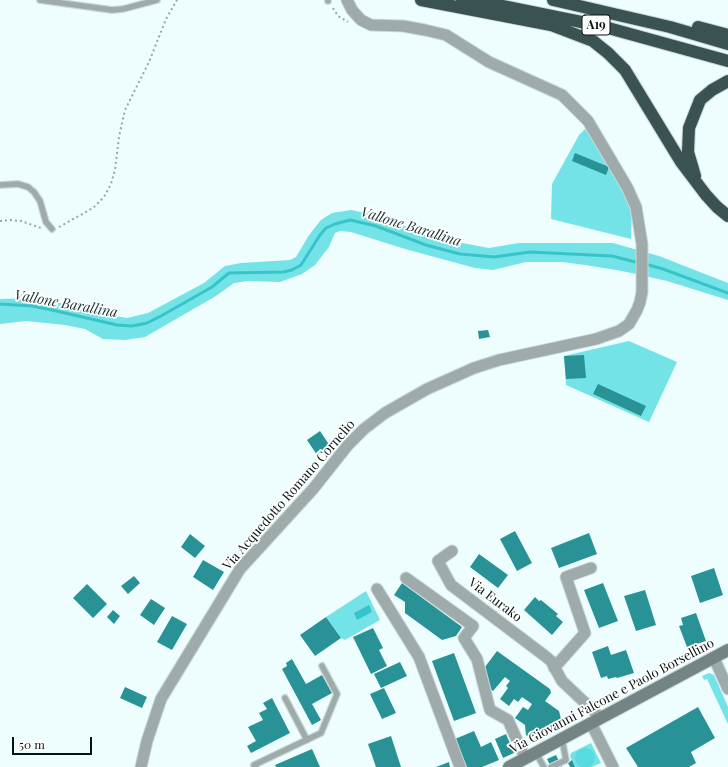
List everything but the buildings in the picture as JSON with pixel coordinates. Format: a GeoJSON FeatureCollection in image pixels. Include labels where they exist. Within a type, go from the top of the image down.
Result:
{"type":"FeatureCollection","features":[{"type":"Feature","properties":{"kind":"highway"},"geometry":{"type":"LineString","coordinates":[[421,0],[552,25],[593,41],[625,70],[680,162],[709,199],[717,208],[728,216]]}},
{"type":"Feature","properties":{"kind":"highway","name":"A19"},"geometry":{"type":"LineString","coordinates":[[462,0],[498,5],[601,26],[728,61]]}},
{"type":"Feature","properties":{"kind":"highway","name":"A19"},"geometry":{"type":"LineString","coordinates":[[553,0],[670,26],[728,44]]}},
{"type":"Feature","properties":{"kind":"highway"},"geometry":{"type":"LineString","coordinates":[[579,5],[631,10],[728,35]]}},
{"type":"Feature","properties":{"kind":"highway"},"geometry":{"type":"LineString","coordinates":[[696,181],[688,152],[689,128],[700,100],[712,90],[728,82]]}},
{"type":"Feature","properties":{"kind":"main road","name":"Via Giovanni Falcone e Paolo Borsellino"},"geometry":{"type":"LineString","coordinates":[[509,767],[728,650]]}},
{"type":"Feature","properties":{"kind":"street","name":"Via Acquedotto Romano Cornelio"},"geometry":{"type":"LineString","coordinates":[[141,767],[147,741],[161,699],[240,569],[313,489],[348,445],[364,429],[386,413],[427,389],[474,368],[498,360],[596,339],[619,331],[629,324],[637,310],[642,292],[642,244],[636,207],[627,187],[588,121],[562,95],[489,62],[446,35],[403,26],[371,25],[361,20],[346,0]]}},
{"type":"Feature","properties":{"kind":"street","name":"Via Eurako"},"geometry":{"type":"LineString","coordinates":[[452,551],[438,561],[452,585],[545,656],[562,681],[596,720],[613,767]]}},
{"type":"Feature","properties":{"kind":"street"},"geometry":{"type":"LineString","coordinates":[[554,668],[585,633],[566,577],[591,568]]}},
{"type":"Feature","properties":{"kind":"street"},"geometry":{"type":"LineString","coordinates":[[406,578],[473,626],[464,638],[477,659],[490,710],[508,720],[525,758]]}},
{"type":"Feature","properties":{"kind":"street"},"geometry":{"type":"LineString","coordinates":[[377,589],[419,657],[460,767]]}},
{"type":"Feature","properties":{"kind":"street"},"geometry":{"type":"LineString","coordinates":[[714,658],[728,689]]}},
{"type":"Feature","properties":{"kind":"lane"},"geometry":{"type":"LineString","coordinates":[[40,0],[112,10],[123,9],[157,0]]}},
{"type":"Feature","properties":{"kind":"lane"},"geometry":{"type":"LineString","coordinates":[[0,184],[18,184],[28,187],[34,192],[40,201],[46,222],[52,228]]}},
{"type":"Feature","properties":{"kind":"lane"},"geometry":{"type":"LineString","coordinates":[[256,767],[254,765],[322,733],[337,694],[322,666]]}},
{"type":"Feature","properties":{"kind":"lane"},"geometry":{"type":"LineString","coordinates":[[285,698],[307,740]]}},
{"type":"Feature","properties":{"kind":"lane"},"geometry":{"type":"LineString","coordinates":[[551,767],[566,760],[562,739]]}},
{"type":"Feature","properties":{"kind":"lane"},"geometry":{"type":"LineString","coordinates":[[536,752],[544,767]]}},
{"type":"Feature","properties":{"kind":"path"},"geometry":{"type":"LineString","coordinates":[[0,221],[21,221],[44,229],[60,227],[93,208],[104,196],[111,184],[115,170],[118,136],[125,110],[149,62],[166,19],[178,0]]}},
{"type":"Feature","properties":{"kind":"shaded area"},"geometry":{"type":"Polygon","coordinates":[[[587,127],[621,183],[632,207],[631,239],[551,219],[552,184],[579,135],[587,127]]]}},
{"type":"Feature","properties":{"kind":"shaded area"},"geometry":{"type":"Polygon","coordinates":[[[351,210],[380,216],[427,235],[489,248],[519,243],[613,243],[659,256],[728,283],[728,300],[667,281],[622,271],[562,262],[526,262],[493,270],[475,268],[405,249],[351,232],[340,231],[335,233],[329,247],[315,265],[302,274],[280,282],[248,281],[234,283],[216,296],[145,337],[125,340],[103,339],[85,329],[65,325],[26,321],[0,324],[0,299],[36,298],[127,318],[148,313],[204,283],[225,266],[241,263],[290,260],[296,257],[309,235],[321,220],[332,213],[351,210]]]}},
{"type":"Feature","properties":{"kind":"shaded area"},"geometry":{"type":"Polygon","coordinates":[[[629,341],[677,362],[649,422],[566,385],[564,356],[629,341]]]}},
{"type":"Feature","properties":{"kind":"shaded area"},"geometry":{"type":"Polygon","coordinates":[[[366,591],[380,620],[345,640],[341,638],[326,617],[366,591]]]}},
{"type":"Feature","properties":{"kind":"shaded area"},"geometry":{"type":"Polygon","coordinates":[[[369,605],[372,612],[357,620],[354,613],[369,605]]]}},
{"type":"Feature","properties":{"kind":"shaded area"},"geometry":{"type":"Polygon","coordinates":[[[709,673],[714,675],[728,707],[728,724],[707,679],[704,680],[702,676],[709,673]]]}},
{"type":"Feature","properties":{"kind":"shaded area"},"geometry":{"type":"Polygon","coordinates":[[[591,743],[601,763],[592,767],[575,767],[570,756],[571,753],[591,743]]]}},
{"type":"Feature","properties":{"kind":"shaded area"},"geometry":{"type":"Polygon","coordinates":[[[585,748],[592,751],[595,758],[592,765],[585,768],[578,765],[575,758],[578,751],[585,748]]]}},
{"type":"Feature","properties":{"kind":"waterway","name":"Vallone Barallina"},"geometry":{"type":"LineString","coordinates":[[0,304],[32,306],[117,325],[132,326],[147,323],[212,287],[229,273],[283,272],[292,270],[301,265],[326,228],[350,220],[376,226],[426,245],[460,254],[494,257],[530,252],[612,256],[639,263]]}},
{"type":"Feature","properties":{"kind":"waterway","name":"Vallone Barallina"},"geometry":{"type":"LineString","coordinates":[[645,264],[663,269],[728,293]]}}]}
